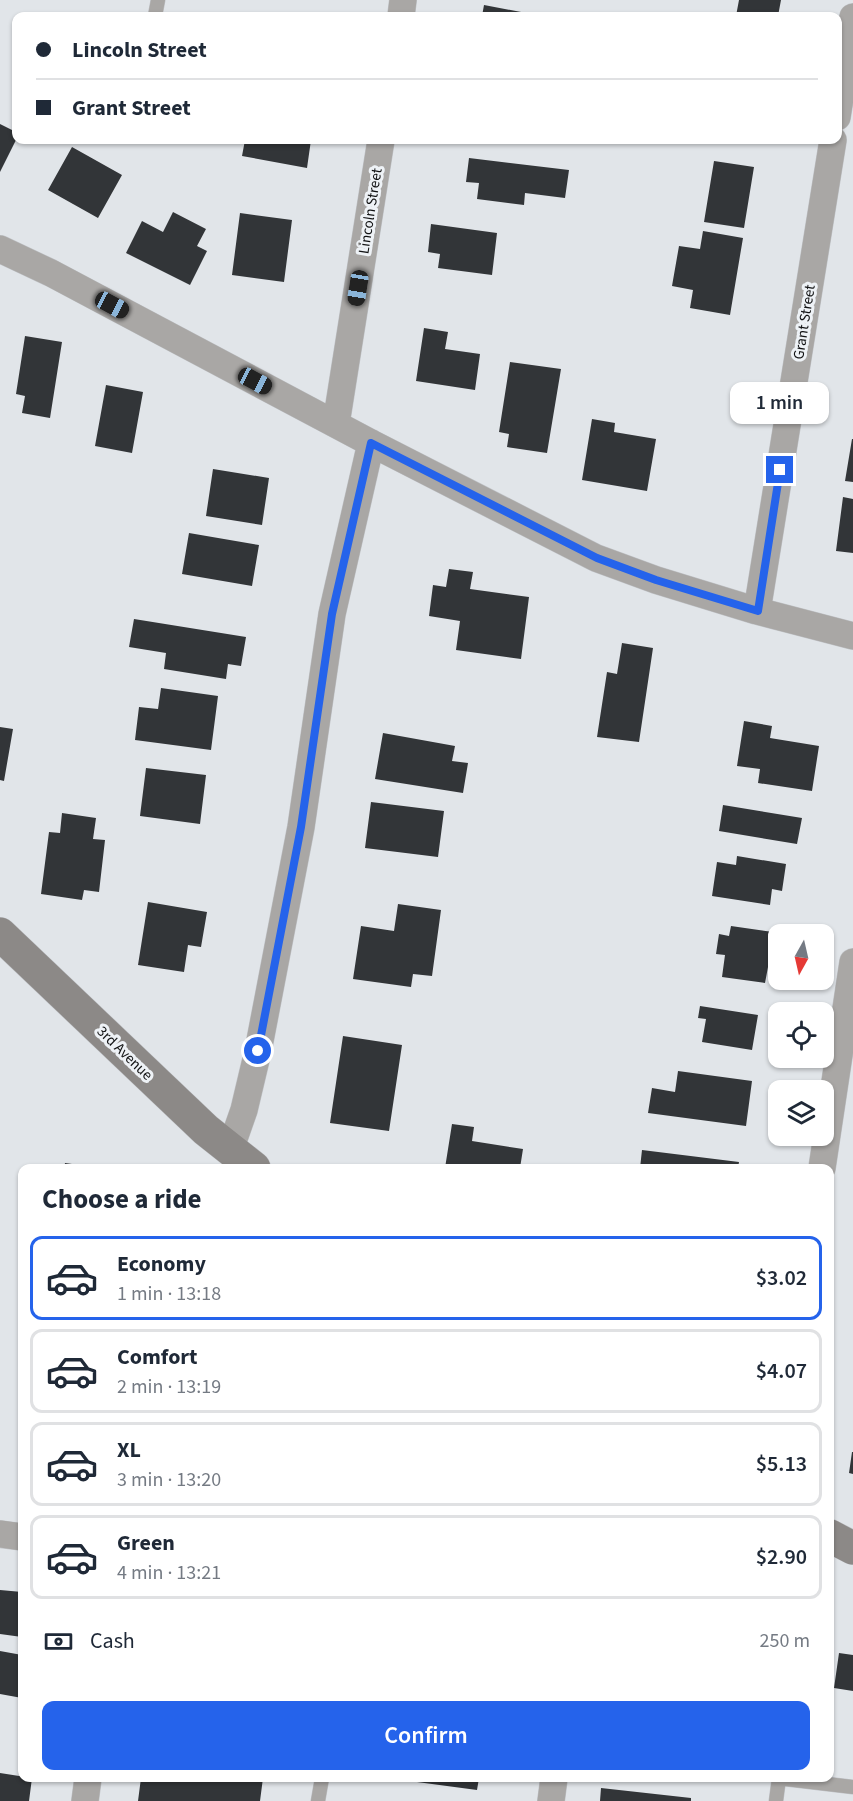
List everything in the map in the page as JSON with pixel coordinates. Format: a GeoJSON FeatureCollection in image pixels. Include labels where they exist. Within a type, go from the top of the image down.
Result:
{"type":"FeatureCollection","features":[{"type":"Feature","properties":{"kind":"street"},"geometry":{"type":"LineString","coordinates":[[842,86],[853,17]]}},
{"type":"Feature","properties":{"kind":"street","name":"Lincoln Street"},"geometry":{"type":"LineString","coordinates":[[336,424],[380,144]]}},
{"type":"Feature","properties":{"kind":"street","name":"Grant Street"},"geometry":{"type":"LineString","coordinates":[[758,611],[832,144]]}},
{"type":"Feature","properties":{"kind":"street"},"geometry":{"type":"LineString","coordinates":[[0,249],[51,273],[371,443],[597,558],[656,580],[758,611],[853,636]]}},
{"type":"Feature","properties":{"kind":"street"},"geometry":{"type":"LineString","coordinates":[[242,1159],[244,1110],[258,1051],[301,827],[332,614],[371,443]]}},
{"type":"Feature","properties":{"kind":"street","name":"3rd Avenue"},"geometry":{"type":"LineString","coordinates":[[0,934],[206,1130],[242,1159]]}},
{"type":"Feature","properties":{"kind":"street"},"geometry":{"type":"LineString","coordinates":[[823,1164],[853,962]]}},
{"type":"Feature","properties":{"kind":"street"},"geometry":{"type":"LineString","coordinates":[[0,1534],[18,1536]]}},
{"type":"Feature","properties":{"kind":"street"},"geometry":{"type":"LineString","coordinates":[[834,1538],[853,1548]]}},
{"type":"Feature","properties":{"kind":"street"},"geometry":{"type":"LineString","coordinates":[[85,1801],[87,1782]]}},
{"type":"Feature","properties":{"kind":"street"},"geometry":{"type":"LineString","coordinates":[[551,1801],[553,1782]]}},
{"type":"Feature","properties":{"kind":"lane"},"geometry":{"type":"LineString","coordinates":[[318,1801],[321,1782]]}},
{"type":"Feature","properties":{"kind":"lane"},"geometry":{"type":"LineString","coordinates":[[776,1801],[778,1782]]}},
{"type":"Feature","properties":{"kind":"lane"},"geometry":{"type":"LineString","coordinates":[[811,1782],[853,1787]]}},
{"type":"Feature","properties":{"kind":"building"},"geometry":{"type":"Polygon","coordinates":[[[739,0],[781,0],[779,12],[737,12],[739,0]]]}},
{"type":"Feature","properties":{"kind":"building"},"geometry":{"type":"Polygon","coordinates":[[[484,5],[521,12],[483,12],[484,5]]]}},
{"type":"Feature","properties":{"kind":"building"},"geometry":{"type":"Polygon","coordinates":[[[0,124],[12,130],[12,144],[14,144],[0,172],[0,124]]]}},
{"type":"Feature","properties":{"kind":"building"},"geometry":{"type":"Polygon","coordinates":[[[244,144],[310,144],[307,168],[242,156],[244,144]]]}},
{"type":"Feature","properties":{"kind":"building"},"geometry":{"type":"Polygon","coordinates":[[[72,147],[122,175],[98,218],[48,190],[72,147]]]}},
{"type":"Feature","properties":{"kind":"building"},"geometry":{"type":"Polygon","coordinates":[[[469,158],[569,170],[565,198],[525,193],[524,205],[477,199],[479,183],[466,182],[469,158]]]}},
{"type":"Feature","properties":{"kind":"building"},"geometry":{"type":"Polygon","coordinates":[[[714,161],[754,167],[744,228],[704,222],[714,161]]]}},
{"type":"Feature","properties":{"kind":"building"},"geometry":{"type":"Polygon","coordinates":[[[173,212],[206,229],[197,246],[207,251],[190,285],[126,253],[142,221],[163,232],[173,212]]]}},
{"type":"Feature","properties":{"kind":"building"},"geometry":{"type":"Polygon","coordinates":[[[240,213],[292,220],[284,282],[232,275],[240,213]]]}},
{"type":"Feature","properties":{"kind":"building"},"geometry":{"type":"Polygon","coordinates":[[[431,224],[497,233],[492,275],[438,268],[440,254],[428,252],[431,224]]]}},
{"type":"Feature","properties":{"kind":"building"},"geometry":{"type":"Polygon","coordinates":[[[703,231],[743,238],[730,315],[690,308],[693,290],[672,286],[679,246],[700,249],[703,231]]]}},
{"type":"Feature","properties":{"kind":"building"},"geometry":{"type":"Polygon","coordinates":[[[424,328],[448,332],[445,349],[480,354],[475,390],[416,381],[424,328]]]}},
{"type":"Feature","properties":{"kind":"building"},"geometry":{"type":"Polygon","coordinates":[[[25,336],[62,342],[50,418],[22,413],[25,396],[16,394],[25,336]]]}},
{"type":"Feature","properties":{"kind":"building"},"geometry":{"type":"Polygon","coordinates":[[[510,362],[561,369],[547,453],[507,447],[509,434],[499,432],[510,362]]]}},
{"type":"Feature","properties":{"kind":"building"},"geometry":{"type":"Polygon","coordinates":[[[106,385],[143,392],[132,453],[95,446],[106,385]]]}},
{"type":"Feature","properties":{"kind":"building"},"geometry":{"type":"Polygon","coordinates":[[[592,419],[615,423],[614,432],[656,439],[647,491],[582,480],[592,419]]]}},
{"type":"Feature","properties":{"kind":"building"},"geometry":{"type":"Polygon","coordinates":[[[853,439],[853,482],[845,481],[853,439]]]}},
{"type":"Feature","properties":{"kind":"building"},"geometry":{"type":"Polygon","coordinates":[[[213,469],[269,478],[262,525],[206,516],[213,469]]]}},
{"type":"Feature","properties":{"kind":"building"},"geometry":{"type":"Polygon","coordinates":[[[843,497],[853,499],[853,553],[836,551],[843,497]]]}},
{"type":"Feature","properties":{"kind":"building"},"geometry":{"type":"Polygon","coordinates":[[[189,533],[259,545],[252,586],[182,574],[189,533]]]}},
{"type":"Feature","properties":{"kind":"building"},"geometry":{"type":"Polygon","coordinates":[[[449,569],[473,572],[470,589],[529,597],[521,659],[456,650],[460,621],[429,616],[433,585],[446,587],[449,569]]]}},
{"type":"Feature","properties":{"kind":"building"},"geometry":{"type":"Polygon","coordinates":[[[134,619],[246,637],[241,666],[228,664],[226,679],[164,669],[166,653],[129,647],[134,619]]]}},
{"type":"Feature","properties":{"kind":"building"},"geometry":{"type":"Polygon","coordinates":[[[622,643],[653,648],[639,742],[597,737],[607,672],[617,674],[622,643]]]}},
{"type":"Feature","properties":{"kind":"building"},"geometry":{"type":"Polygon","coordinates":[[[161,688],[218,696],[211,750],[135,740],[139,707],[158,709],[161,688]]]}},
{"type":"Feature","properties":{"kind":"building"},"geometry":{"type":"Polygon","coordinates":[[[744,721],[772,726],[770,738],[819,746],[812,791],[758,783],[760,769],[737,766],[744,721]]]}},
{"type":"Feature","properties":{"kind":"building"},"geometry":{"type":"Polygon","coordinates":[[[0,727],[13,729],[4,781],[0,780],[0,727]]]}},
{"type":"Feature","properties":{"kind":"building"},"geometry":{"type":"Polygon","coordinates":[[[383,733],[455,746],[452,761],[468,763],[463,793],[375,779],[383,733]]]}},
{"type":"Feature","properties":{"kind":"building"},"geometry":{"type":"Polygon","coordinates":[[[146,768],[206,775],[200,824],[140,816],[146,768]]]}},
{"type":"Feature","properties":{"kind":"building"},"geometry":{"type":"Polygon","coordinates":[[[371,802],[444,811],[438,857],[365,848],[371,802]]]}},
{"type":"Feature","properties":{"kind":"building"},"geometry":{"type":"Polygon","coordinates":[[[723,805],[802,818],[797,844],[719,831],[723,805]]]}},
{"type":"Feature","properties":{"kind":"building"},"geometry":{"type":"Polygon","coordinates":[[[62,813],[96,818],[93,839],[105,840],[99,892],[84,890],[82,900],[41,894],[49,832],[60,833],[62,813]]]}},
{"type":"Feature","properties":{"kind":"building"},"geometry":{"type":"Polygon","coordinates":[[[737,856],[786,864],[782,891],[772,889],[770,905],[712,896],[717,862],[736,865],[737,856]]]}},
{"type":"Feature","properties":{"kind":"building"},"geometry":{"type":"Polygon","coordinates":[[[148,902],[207,912],[201,947],[188,945],[184,972],[138,965],[148,902]]]}},
{"type":"Feature","properties":{"kind":"building"},"geometry":{"type":"Polygon","coordinates":[[[398,904],[441,910],[432,976],[413,974],[411,987],[353,979],[361,926],[394,931],[398,904]]]}},
{"type":"Feature","properties":{"kind":"building"},"geometry":{"type":"Polygon","coordinates":[[[731,926],[768,931],[768,967],[765,983],[722,977],[725,955],[716,954],[719,934],[729,936],[731,926]]]}},
{"type":"Feature","properties":{"kind":"building"},"geometry":{"type":"Polygon","coordinates":[[[700,1006],[758,1015],[752,1050],[702,1042],[706,1019],[698,1018],[700,1006]]]}},
{"type":"Feature","properties":{"kind":"building"},"geometry":{"type":"Polygon","coordinates":[[[343,1036],[402,1045],[389,1131],[330,1123],[343,1036]]]}},
{"type":"Feature","properties":{"kind":"building"},"geometry":{"type":"Polygon","coordinates":[[[678,1071],[752,1081],[746,1126],[648,1113],[652,1088],[675,1092],[678,1071]]]}},
{"type":"Feature","properties":{"kind":"building"},"geometry":{"type":"Polygon","coordinates":[[[452,1124],[474,1127],[472,1141],[523,1149],[521,1164],[446,1164],[452,1124]]]}},
{"type":"Feature","properties":{"kind":"building"},"geometry":{"type":"Polygon","coordinates":[[[642,1150],[739,1162],[739,1164],[640,1164],[642,1150]]]}},
{"type":"Feature","properties":{"kind":"building"},"geometry":{"type":"Polygon","coordinates":[[[853,1452],[853,1474],[849,1473],[853,1452]]]}},
{"type":"Feature","properties":{"kind":"building"},"geometry":{"type":"Polygon","coordinates":[[[0,1590],[18,1592],[18,1636],[0,1634],[0,1590]]]}},
{"type":"Feature","properties":{"kind":"building"},"geometry":{"type":"Polygon","coordinates":[[[0,1651],[18,1654],[18,1697],[0,1694],[0,1651]]]}},
{"type":"Feature","properties":{"kind":"building"},"geometry":{"type":"Polygon","coordinates":[[[839,1653],[853,1655],[853,1691],[834,1688],[839,1653]]]}},
{"type":"Feature","properties":{"kind":"building"},"geometry":{"type":"Polygon","coordinates":[[[0,1773],[18,1776],[18,1782],[31,1782],[29,1801],[0,1801],[0,1773]]]}},
{"type":"Feature","properties":{"kind":"building"},"geometry":{"type":"Polygon","coordinates":[[[140,1782],[262,1782],[260,1801],[138,1801],[140,1782]]]}},
{"type":"Feature","properties":{"kind":"building"},"geometry":{"type":"Polygon","coordinates":[[[417,1782],[478,1782],[477,1790],[417,1782]]]}},
{"type":"Feature","properties":{"kind":"building"},"geometry":{"type":"Polygon","coordinates":[[[601,1788],[691,1798],[691,1801],[600,1801],[601,1788]]]}},
{"type":"Feature","properties":{"kind":"route"},"geometry":{"type":"LineString","coordinates":[[258,1051],[301,827],[332,614],[371,443],[597,558],[656,580],[758,611],[780,470]]}}]}
